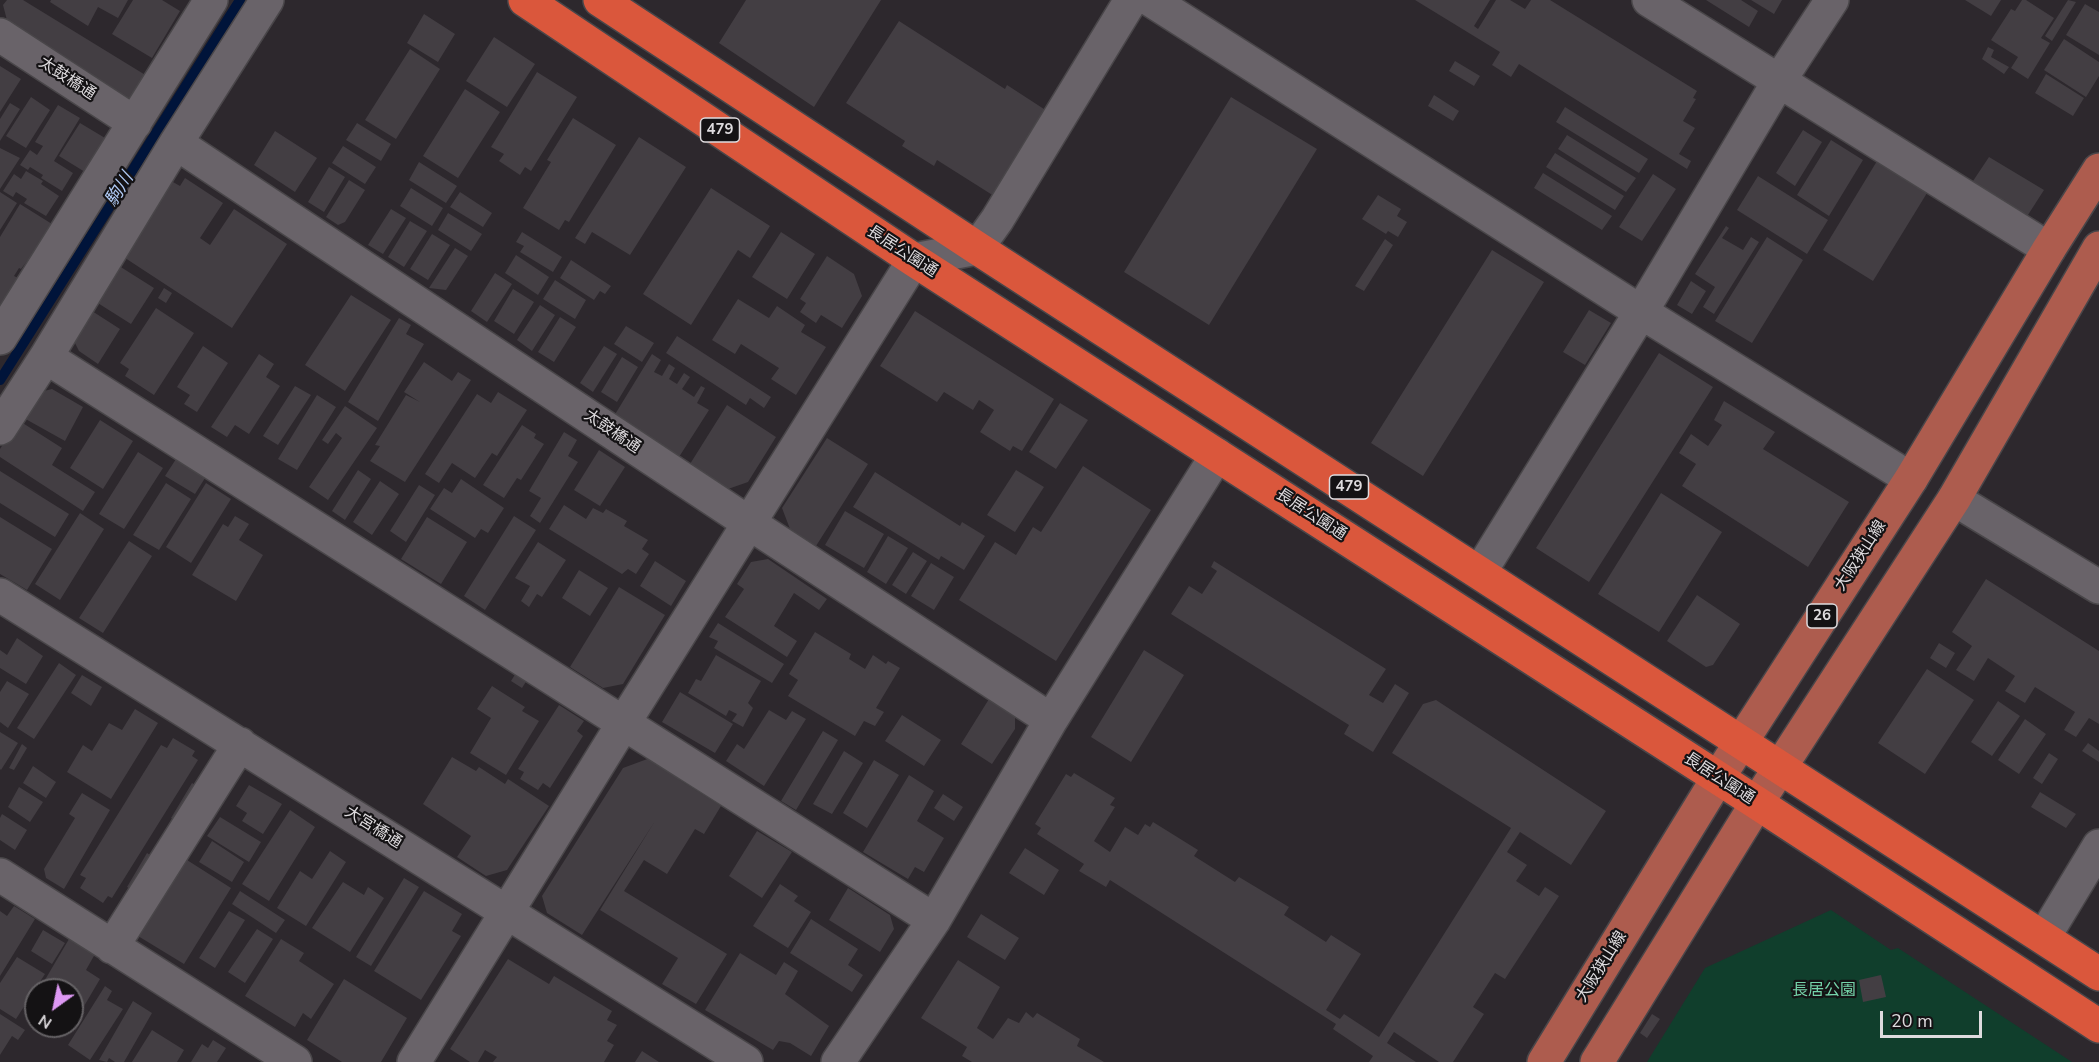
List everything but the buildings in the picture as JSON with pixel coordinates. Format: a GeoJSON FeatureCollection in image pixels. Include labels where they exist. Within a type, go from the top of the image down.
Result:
{"type":"FeatureCollection","features":[{"type":"Feature","properties":{"kind":"highway","name":"長居公園通"},"geometry":{"type":"LineString","coordinates":[[525,0],[914,260],[2099,1026]]}},
{"type":"Feature","properties":{"kind":"highway","name":"479"},"geometry":{"type":"LineString","coordinates":[[600,0],[977,248],[2099,974]]}},
{"type":"Feature","properties":{"kind":"main road","name":"大阪狭山線"},"geometry":{"type":"LineString","coordinates":[[1544,1062],[1718,778],[1911,479],[2099,170]]}},
{"type":"Feature","properties":{"kind":"main road"},"geometry":{"type":"LineString","coordinates":[[1597,1062],[1757,803],[1954,499],[2094,266]]}},
{"type":"Feature","properties":{"kind":"street"},"geometry":{"type":"LineString","coordinates":[[0,338],[211,0]]}},
{"type":"Feature","properties":{"kind":"street"},"geometry":{"type":"LineString","coordinates":[[0,428],[267,0]]}},
{"type":"Feature","properties":{"kind":"street"},"geometry":{"type":"LineString","coordinates":[[414,1062],[914,260],[977,248],[997,220],[1131,0]]}},
{"type":"Feature","properties":{"kind":"street"},"geometry":{"type":"LineString","coordinates":[[1151,0],[1641,312],[1911,479]]}},
{"type":"Feature","properties":{"kind":"street"},"geometry":{"type":"LineString","coordinates":[[1649,0],[2049,249]]}},
{"type":"Feature","properties":{"kind":"street"},"geometry":{"type":"LineString","coordinates":[[1480,572],[1641,312],[1779,81],[1832,0]]}},
{"type":"Feature","properties":{"kind":"street","name":"太鼓橋通"},"geometry":{"type":"LineString","coordinates":[[0,35],[135,123]]}},
{"type":"Feature","properties":{"kind":"street","name":"太鼓橋通"},"geometry":{"type":"LineString","coordinates":[[176,143],[1051,720]]}},
{"type":"Feature","properties":{"kind":"street"},"geometry":{"type":"LineString","coordinates":[[46,357],[934,920]]}},
{"type":"Feature","properties":{"kind":"street"},"geometry":{"type":"LineString","coordinates":[[838,1062],[934,920],[1051,720],[1217,455]]}},
{"type":"Feature","properties":{"kind":"street"},"geometry":{"type":"LineString","coordinates":[[1954,499],[2099,587]]}},
{"type":"Feature","properties":{"kind":"street","name":"大宮橋通"},"geometry":{"type":"LineString","coordinates":[[0,595],[746,1062]]}},
{"type":"Feature","properties":{"kind":"street"},"geometry":{"type":"LineString","coordinates":[[112,947],[240,744]]}},
{"type":"Feature","properties":{"kind":"street"},"geometry":{"type":"LineString","coordinates":[[2044,937],[2099,846]]}},
{"type":"Feature","properties":{"kind":"street"},"geometry":{"type":"LineString","coordinates":[[0,875],[296,1062]]}},
{"type":"Feature","properties":{"kind":"green space","name":"長居公園"},"geometry":{"type":"Polygon","coordinates":[[[1831,910],[1891,950],[1898,948],[2072,1062],[1647,1062],[1705,968],[1831,910]]]}},
{"type":"Feature","properties":{"kind":"waterway","name":"駒川"},"geometry":{"type":"LineString","coordinates":[[0,380],[240,0]]}}]}
